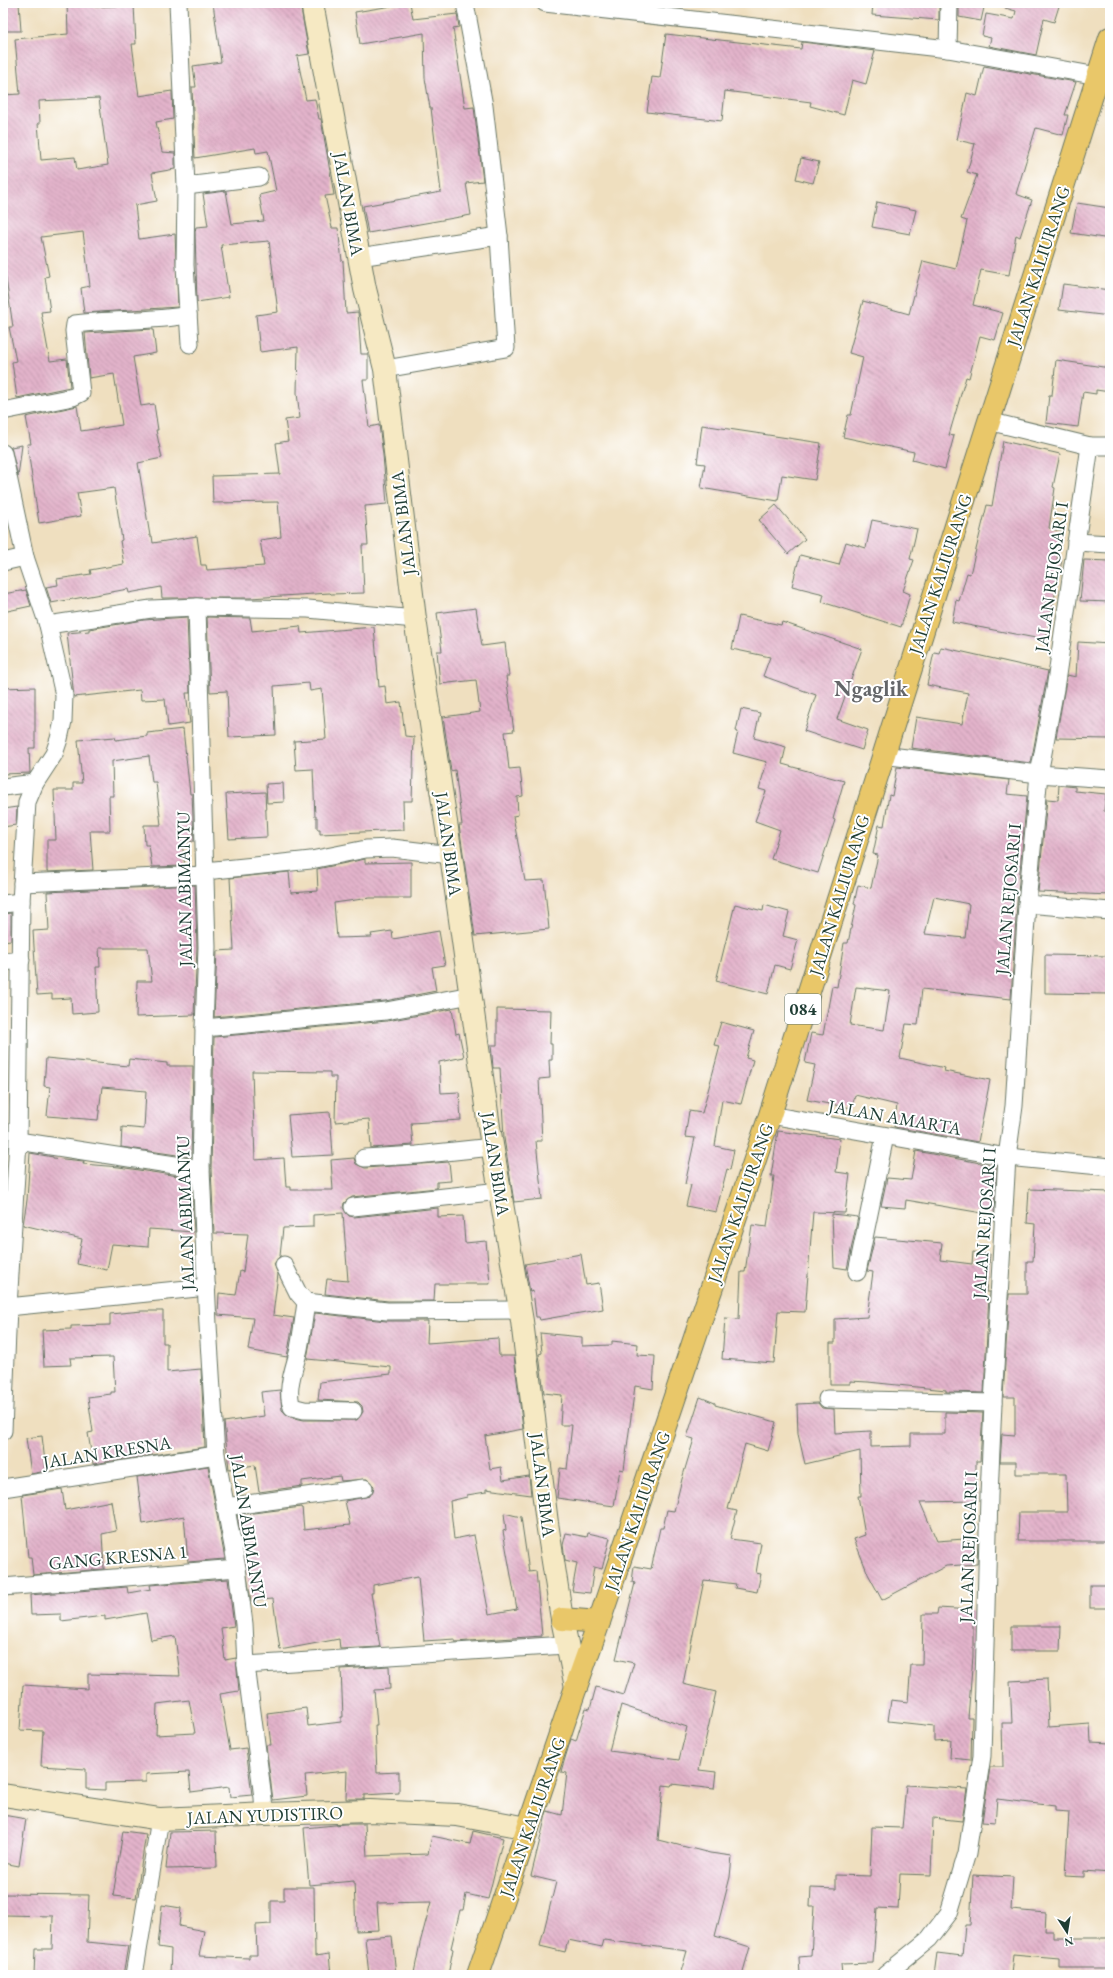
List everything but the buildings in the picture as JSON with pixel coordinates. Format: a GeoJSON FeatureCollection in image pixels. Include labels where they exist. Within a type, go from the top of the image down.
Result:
{"type":"FeatureCollection","features":[{"type":"Feature","properties":{"kind":"main road","name":"JALAN KALIURANG"},"geometry":{"type":"LineString","coordinates":[[478,1975],[770,1115],[882,755],[1110,38]]}},
{"type":"Feature","properties":{"kind":"main road"},"geometry":{"type":"LineString","coordinates":[[562,1619],[599,1622]]}},
{"type":"Feature","properties":{"kind":"street"},"geometry":{"type":"LineString","coordinates":[[178,3],[186,186],[185,265],[190,344]]}},
{"type":"Feature","properties":{"kind":"street","name":"JALAN BIMA"},"geometry":{"type":"LineString","coordinates":[[312,3],[365,289],[385,369],[415,619],[451,855],[492,1147],[520,1310],[547,1523],[566,1645],[576,1687]]}},
{"type":"Feature","properties":{"kind":"street"},"geometry":{"type":"LineString","coordinates":[[385,369],[506,348],[499,236],[484,106],[465,3]]}},
{"type":"Feature","properties":{"kind":"street"},"geometry":{"type":"LineString","coordinates":[[545,3],[948,49],[1098,76]]}},
{"type":"Feature","properties":{"kind":"street"},"geometry":{"type":"LineString","coordinates":[[948,49],[949,3]]}},
{"type":"Feature","properties":{"kind":"street"},"geometry":{"type":"LineString","coordinates":[[186,186],[259,176]]}},
{"type":"Feature","properties":{"kind":"street"},"geometry":{"type":"LineString","coordinates":[[359,256],[499,236]]}},
{"type":"Feature","properties":{"kind":"street"},"geometry":{"type":"LineString","coordinates":[[3,411],[73,397],[81,393],[74,331],[75,324],[100,321],[172,318],[188,315]]}},
{"type":"Feature","properties":{"kind":"street"},"geometry":{"type":"LineString","coordinates":[[988,421],[1090,446],[1110,446]]}},
{"type":"Feature","properties":{"kind":"street","name":"JALAN REJOSARI I"},"geometry":{"type":"LineString","coordinates":[[885,1975],[929,1939],[949,1913],[966,1853],[982,1756],[993,1403],[1007,1158],[1014,1106],[1027,904],[1039,774],[1055,689],[1090,446]]}},
{"type":"Feature","properties":{"kind":"street"},"geometry":{"type":"LineString","coordinates":[[3,453],[25,557],[48,625],[64,695],[63,721],[54,754],[35,783],[27,802],[21,902],[18,1142],[8,1306],[3,1432]]}},
{"type":"Feature","properties":{"kind":"street"},"geometry":{"type":"LineString","coordinates":[[1076,542],[1110,544]]}},
{"type":"Feature","properties":{"kind":"street"},"geometry":{"type":"LineString","coordinates":[[3,562],[25,557]]}},
{"type":"Feature","properties":{"kind":"street"},"geometry":{"type":"LineString","coordinates":[[48,625],[151,609],[197,607],[308,609],[415,619]]}},
{"type":"Feature","properties":{"kind":"street","name":"JALAN ABIMANYU"},"geometry":{"type":"LineString","coordinates":[[197,607],[207,947],[201,1169],[216,1455],[237,1568],[244,1624],[246,1665],[264,1814]]}},
{"type":"Feature","properties":{"kind":"street"},"geometry":{"type":"LineString","coordinates":[[882,755],[1039,774],[1110,779]]}},
{"type":"Feature","properties":{"kind":"street"},"geometry":{"type":"LineString","coordinates":[[3,787],[35,783]]}},
{"type":"Feature","properties":{"kind":"street"},"geometry":{"type":"LineString","coordinates":[[22,883],[205,873],[311,860],[366,849],[392,848],[451,855]]}},
{"type":"Feature","properties":{"kind":"street"},"geometry":{"type":"LineString","coordinates":[[3,904],[21,902]]}},
{"type":"Feature","properties":{"kind":"street"},"geometry":{"type":"LineString","coordinates":[[1027,904],[1110,911]]}},
{"type":"Feature","properties":{"kind":"street"},"geometry":{"type":"LineString","coordinates":[[3,962],[21,960]]}},
{"type":"Feature","properties":{"kind":"street"},"geometry":{"type":"LineString","coordinates":[[204,1028],[386,1011],[471,995]]}},
{"type":"Feature","properties":{"kind":"street","name":"JALAN AMARTA"},"geometry":{"type":"LineString","coordinates":[[770,1115],[1007,1158],[1110,1167]]}},
{"type":"Feature","properties":{"kind":"street"},"geometry":{"type":"LineString","coordinates":[[857,1272],[885,1136]]}},
{"type":"Feature","properties":{"kind":"street"},"geometry":{"type":"LineString","coordinates":[[18,1142],[201,1169]]}},
{"type":"Feature","properties":{"kind":"street"},"geometry":{"type":"LineString","coordinates":[[364,1158],[424,1155],[492,1147]]}},
{"type":"Feature","properties":{"kind":"street"},"geometry":{"type":"LineString","coordinates":[[353,1207],[500,1191]]}},
{"type":"Feature","properties":{"kind":"street"},"geometry":{"type":"LineString","coordinates":[[284,1265],[298,1293],[306,1302],[387,1311],[520,1310]]}},
{"type":"Feature","properties":{"kind":"street"},"geometry":{"type":"LineString","coordinates":[[8,1306],[207,1287]]}},
{"type":"Feature","properties":{"kind":"street"},"geometry":{"type":"LineString","coordinates":[[306,1302],[299,1349],[292,1377],[290,1398],[292,1407],[308,1410],[353,1411]]}},
{"type":"Feature","properties":{"kind":"street"},"geometry":{"type":"LineString","coordinates":[[827,1399],[993,1403]]}},
{"type":"Feature","properties":{"kind":"street","name":"JALAN KRESNA"},"geometry":{"type":"LineString","coordinates":[[3,1488],[216,1455]]}},
{"type":"Feature","properties":{"kind":"street"},"geometry":{"type":"LineString","coordinates":[[225,1507],[364,1488]]}},
{"type":"Feature","properties":{"kind":"street","name":"GANG KRESNA 1"},"geometry":{"type":"LineString","coordinates":[[3,1587],[237,1568]]}},
{"type":"Feature","properties":{"kind":"street"},"geometry":{"type":"LineString","coordinates":[[246,1665],[566,1645]]}},
{"type":"Feature","properties":{"kind":"street","name":"JALAN YUDISTIRO"},"geometry":{"type":"LineString","coordinates":[[3,1795],[160,1819],[370,1811],[457,1815],[528,1828]]}},
{"type":"Feature","properties":{"kind":"street"},"geometry":{"type":"LineString","coordinates":[[134,1975],[160,1819]]}},
{"type":"Feature","properties":{"kind":"district","name":"Ngaglik"},"geometry":{"type":"Point","coordinates":[871,688]}}]}
